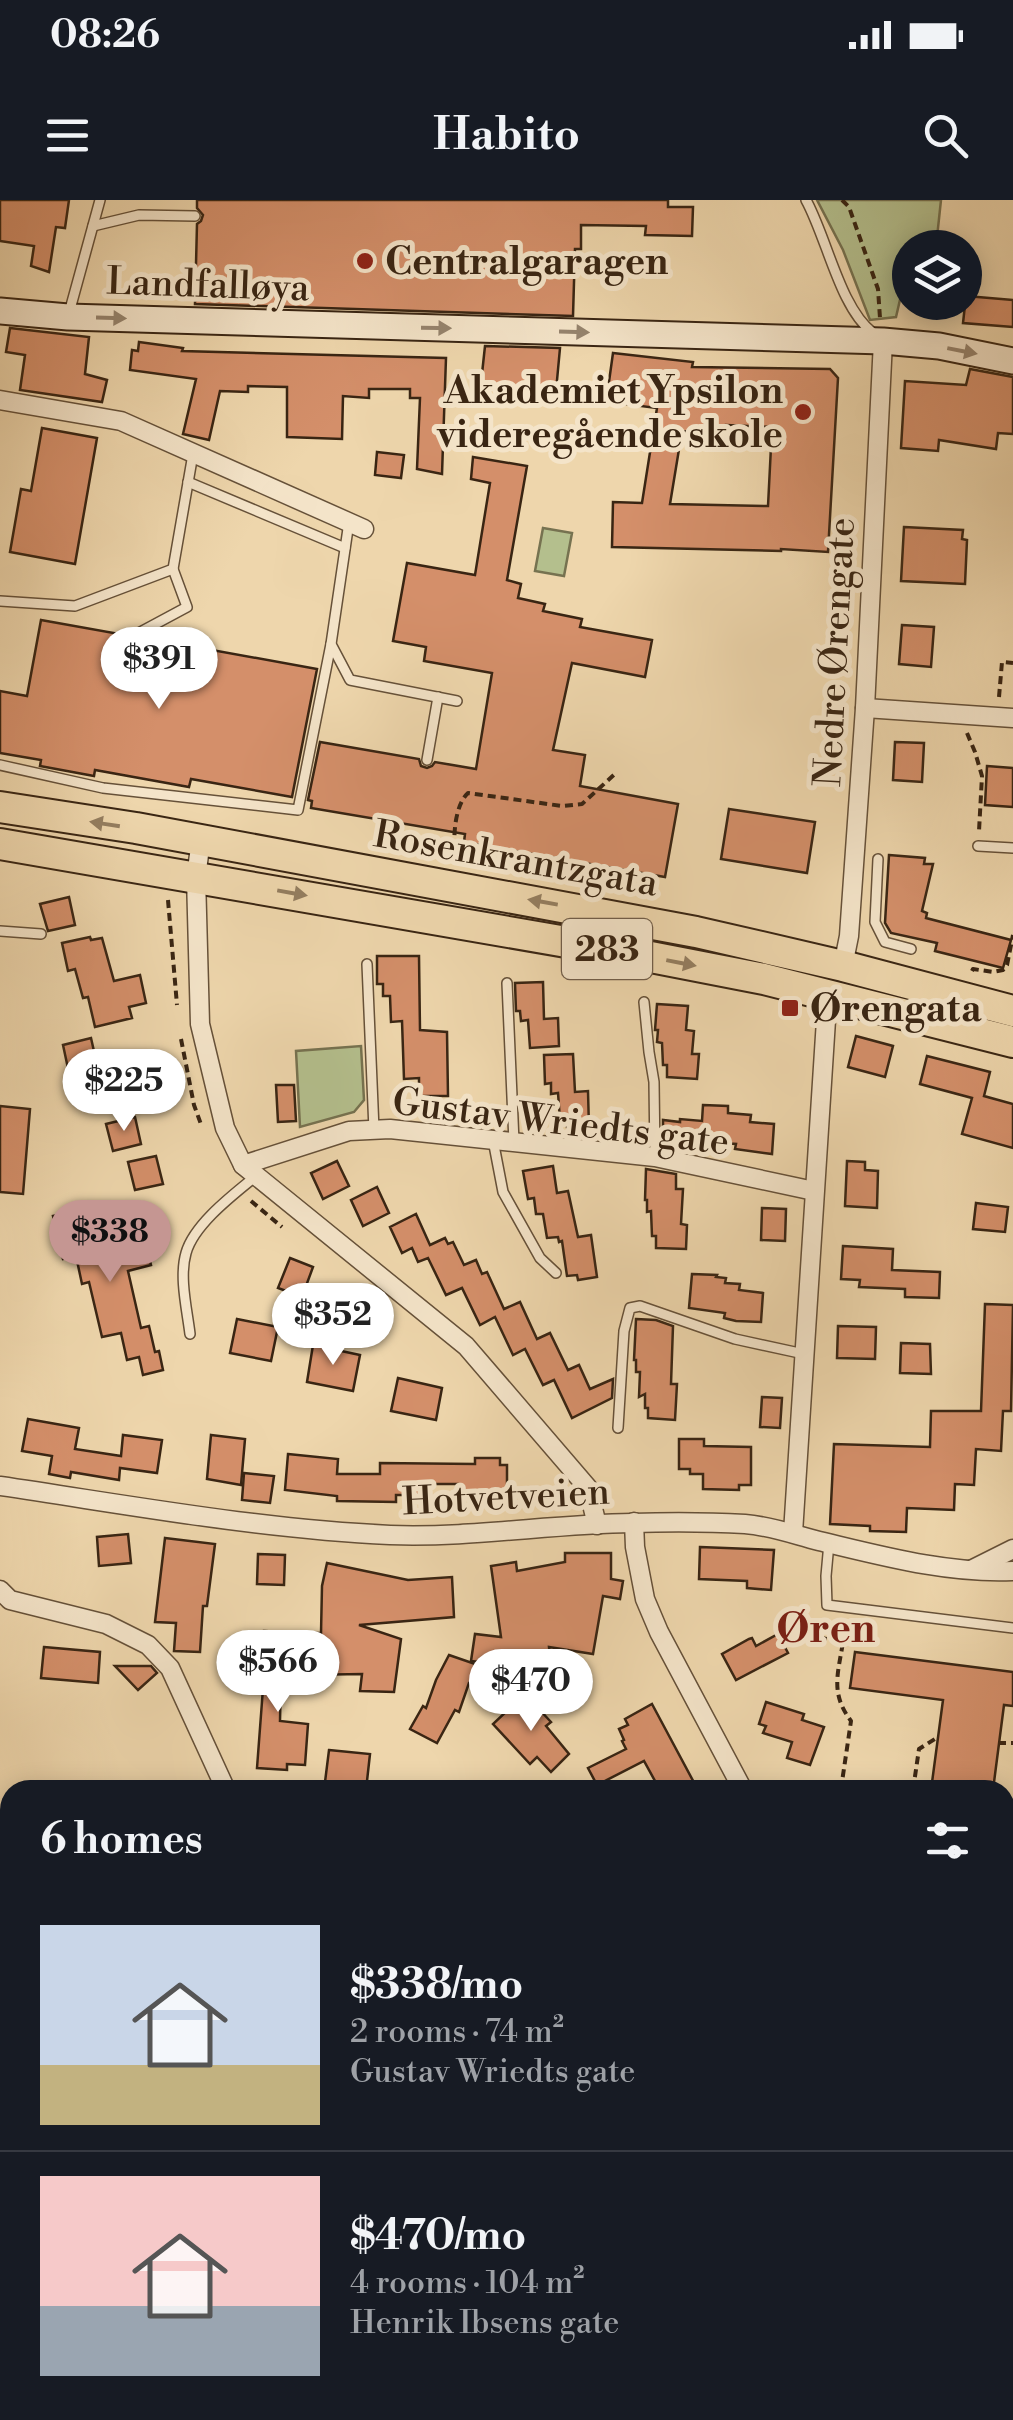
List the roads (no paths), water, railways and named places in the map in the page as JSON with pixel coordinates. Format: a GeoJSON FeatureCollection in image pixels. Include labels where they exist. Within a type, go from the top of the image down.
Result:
{"type":"FeatureCollection","features":[{"type":"Feature","properties":{"kind":"main road","name":"Landfalløya"},"geometry":{"type":"LineString","coordinates":[[0,311],[68,317],[883,341],[939,346],[1013,360]]}},
{"type":"Feature","properties":{"kind":"main road","name":"Rosenkrantzgata"},"geometry":{"type":"LineString","coordinates":[[0,806],[612,915],[844,966],[1013,1011]]}},
{"type":"Feature","properties":{"kind":"main road","name":"Rosenkrantzgata"},"geometry":{"type":"LineString","coordinates":[[0,844],[764,979],[1013,1042]]}},
{"type":"Feature","properties":{"kind":"street","name":"Nedre Ørengate"},"geometry":{"type":"LineString","coordinates":[[844,966],[865,708],[883,341]]}},
{"type":"Feature","properties":{"kind":"street"},"geometry":{"type":"LineString","coordinates":[[0,400],[120,422],[356,525]]}},
{"type":"Feature","properties":{"kind":"street"},"geometry":{"type":"LineString","coordinates":[[865,708],[1005,717]]}},
{"type":"Feature","properties":{"kind":"street"},"geometry":{"type":"LineString","coordinates":[[201,840],[196,876],[200,1024],[225,1128],[250,1171],[466,1346],[588,1488],[597,1525]]}},
{"type":"Feature","properties":{"kind":"street"},"geometry":{"type":"LineString","coordinates":[[793,1533],[826,1020],[832,996]]}},
{"type":"Feature","properties":{"kind":"street","name":"Gustav Wriedts gate"},"geometry":{"type":"LineString","coordinates":[[250,1171],[349,1131],[390,1129],[654,1157],[814,1191]]}},
{"type":"Feature","properties":{"kind":"street","name":"Hotvetveien"},"geometry":{"type":"LineString","coordinates":[[0,1486],[224,1520],[388,1534],[634,1522],[749,1524],[901,1560],[971,1570],[1013,1570]]}},
{"type":"Feature","properties":{"kind":"street"},"geometry":{"type":"LineString","coordinates":[[634,1522],[645,1599],[738,1780]]}},
{"type":"Feature","properties":{"kind":"street"},"geometry":{"type":"LineString","coordinates":[[971,1570],[1013,1549]]}},
{"type":"Feature","properties":{"kind":"street"},"geometry":{"type":"LineString","coordinates":[[0,1590],[10,1600],[106,1624],[148,1645],[170,1668],[221,1780]]}},
{"type":"Feature","properties":{"kind":"lane"},"geometry":{"type":"LineString","coordinates":[[68,317],[100,200]]}},
{"type":"Feature","properties":{"kind":"lane"},"geometry":{"type":"LineString","coordinates":[[806,200],[862,324],[883,341]]}},
{"type":"Feature","properties":{"kind":"lane"},"geometry":{"type":"LineString","coordinates":[[92,226],[139,215],[196,216]]}},
{"type":"Feature","properties":{"kind":"lane"},"geometry":{"type":"LineString","coordinates":[[134,636],[187,607],[172,569],[193,454]]}},
{"type":"Feature","properties":{"kind":"lane"},"geometry":{"type":"LineString","coordinates":[[188,482],[345,548]]}},
{"type":"Feature","properties":{"kind":"lane"},"geometry":{"type":"LineString","coordinates":[[0,765],[103,788],[298,810],[331,644],[345,548],[356,525]]}},
{"type":"Feature","properties":{"kind":"lane"},"geometry":{"type":"LineString","coordinates":[[0,601],[75,606],[172,569]]}},
{"type":"Feature","properties":{"kind":"lane"},"geometry":{"type":"LineString","coordinates":[[331,644],[350,680],[457,701]]}},
{"type":"Feature","properties":{"kind":"lane"},"geometry":{"type":"LineString","coordinates":[[427,760],[438,697]]}},
{"type":"Feature","properties":{"kind":"lane"},"geometry":{"type":"LineString","coordinates":[[978,846],[1013,848]]}},
{"type":"Feature","properties":{"kind":"lane"},"geometry":{"type":"LineString","coordinates":[[878,859],[876,922],[884,942],[911,950]]}},
{"type":"Feature","properties":{"kind":"lane"},"geometry":{"type":"LineString","coordinates":[[851,900],[876,902]]}},
{"type":"Feature","properties":{"kind":"lane"},"geometry":{"type":"LineString","coordinates":[[0,931],[42,934]]}},
{"type":"Feature","properties":{"kind":"lane"},"geometry":{"type":"LineString","coordinates":[[366,964],[374,1130]]}},
{"type":"Feature","properties":{"kind":"lane"},"geometry":{"type":"LineString","coordinates":[[507,982],[514,1142]]}},
{"type":"Feature","properties":{"kind":"lane"},"geometry":{"type":"LineString","coordinates":[[644,1002],[654,1082],[654,1157]]}},
{"type":"Feature","properties":{"kind":"lane"},"geometry":{"type":"LineString","coordinates":[[493,1140],[503,1192],[540,1258],[556,1273]]}},
{"type":"Feature","properties":{"kind":"lane"},"geometry":{"type":"LineString","coordinates":[[190,1334],[184,1256],[202,1226],[250,1171]]}},
{"type":"Feature","properties":{"kind":"lane"},"geometry":{"type":"LineString","coordinates":[[618,1428],[624,1331],[630,1308],[640,1306],[735,1339],[804,1354]]}},
{"type":"Feature","properties":{"kind":"lane"},"geometry":{"type":"LineString","coordinates":[[830,1543],[828,1605],[1013,1628]]}},
{"type":"Feature","properties":{"kind":"place","name":"Centralgaragen"},"geometry":{"type":"Point","coordinates":[365,261]}},
{"type":"Feature","properties":{"kind":"place","name":"Akademiet Ypsilon videregående skole"},"geometry":{"type":"Point","coordinates":[803,412]}},
{"type":"Feature","properties":{"kind":"place","name":"Ørengata"},"geometry":{"type":"Point","coordinates":[790,1008]}},
{"type":"Feature","properties":{"kind":"district","name":"Øren"},"geometry":{"type":"Point","coordinates":[826,1628]}}]}
